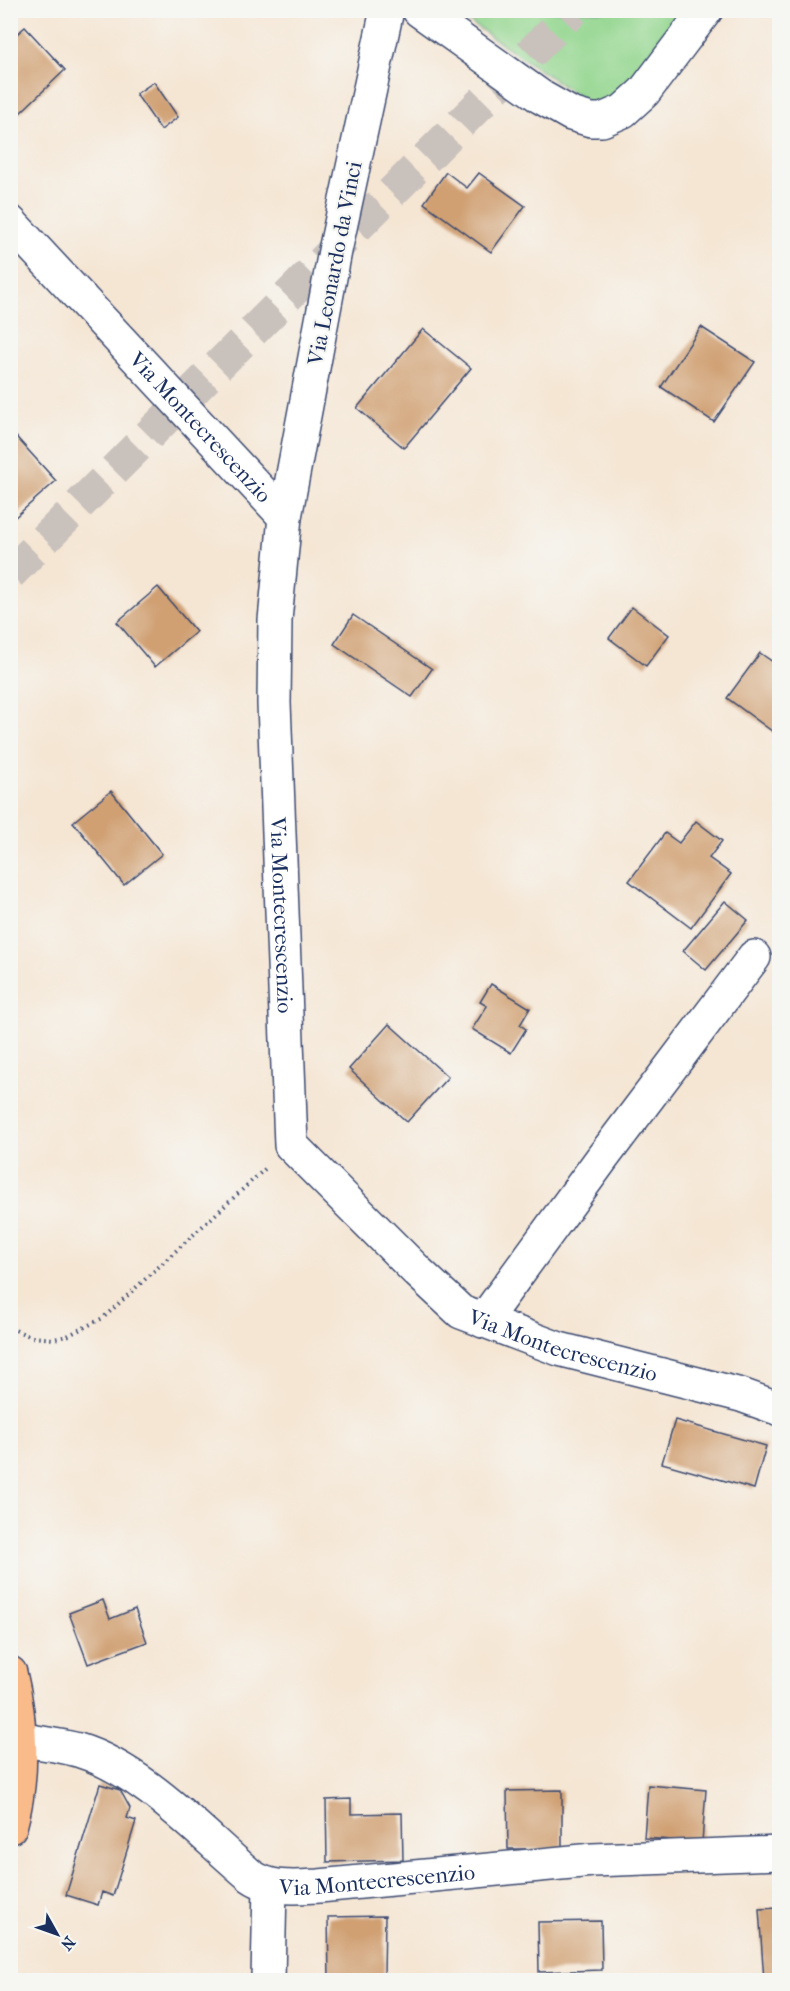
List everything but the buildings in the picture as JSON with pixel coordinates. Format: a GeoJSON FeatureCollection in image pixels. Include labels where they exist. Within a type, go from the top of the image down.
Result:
{"type":"FeatureCollection","features":[{"type":"Feature","properties":{"kind":"main road"},"geometry":{"type":"LineString","coordinates":[[10,1673],[20,1740],[19,1776],[10,1827]]}},
{"type":"Feature","properties":{"kind":"street","name":"Via Leonardo da Vinci"},"geometry":{"type":"LineString","coordinates":[[285,517],[335,251],[387,10]]}},
{"type":"Feature","properties":{"kind":"street"},"geometry":{"type":"LineString","coordinates":[[418,10],[541,97],[571,114],[591,120],[602,120],[623,111],[639,98],[706,10]]}},
{"type":"Feature","properties":{"kind":"street","name":"Via Montecrescenzio"},"geometry":{"type":"LineString","coordinates":[[10,222],[285,517],[275,620],[273,684],[291,1145],[461,1312],[559,1349],[741,1395],[780,1409]]}},
{"type":"Feature","properties":{"kind":"street"},"geometry":{"type":"LineString","coordinates":[[483,1321],[603,1156],[754,957]]}},
{"type":"Feature","properties":{"kind":"street","name":"Via Montecrescenzio"},"geometry":{"type":"LineString","coordinates":[[20,1740],[76,1750],[112,1765],[145,1786],[251,1876],[270,1885],[319,1886],[628,1858],[780,1852]]}},
{"type":"Feature","properties":{"kind":"street"},"geometry":{"type":"LineString","coordinates":[[268,1980],[270,1885]]}},
{"type":"Feature","properties":{"kind":"path"},"geometry":{"type":"LineString","coordinates":[[10,1328],[32,1337],[54,1339],[67,1336],[103,1318],[291,1145]]}},
{"type":"Feature","properties":{"kind":"green space"},"geometry":{"type":"Polygon","coordinates":[[[454,11],[690,11],[620,100],[591,105],[454,11]]]}},
{"type":"Feature","properties":{"kind":"tunnel"},"geometry":{"type":"LineString","coordinates":[[10,574],[574,10]]}}]}
